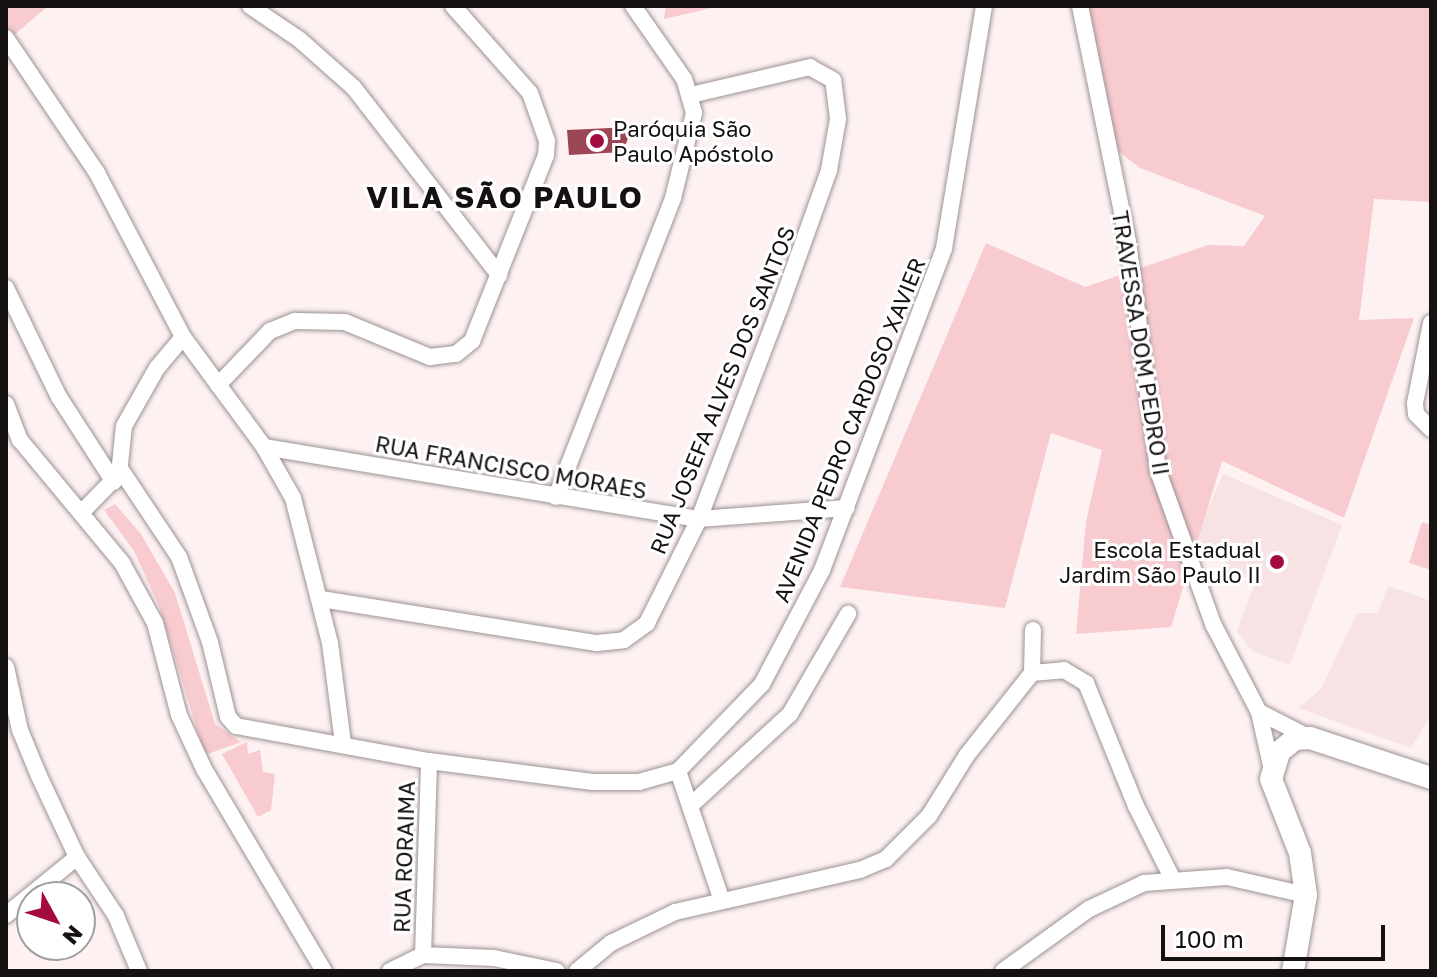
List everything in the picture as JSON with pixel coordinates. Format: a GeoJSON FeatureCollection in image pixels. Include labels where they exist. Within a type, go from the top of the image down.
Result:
{"type":"FeatureCollection","features":[{"type":"Feature","properties":{"kind":"street"},"geometry":{"type":"LineString","coordinates":[[250,6],[300,40],[354,88],[499,275]]}},
{"type":"Feature","properties":{"kind":"street"},"geometry":{"type":"LineString","coordinates":[[218,385],[270,331],[295,321],[345,322],[411,352],[456,354],[472,341],[546,155],[546,127],[530,93],[453,6]]}},
{"type":"Feature","properties":{"kind":"street"},"geometry":{"type":"LineString","coordinates":[[556,497],[673,198],[689,139],[691,95],[661,41],[633,6]]}},
{"type":"Feature","properties":{"kind":"street","name":"AVENIDA PEDRO CARDOSO XAVIER"},"geometry":{"type":"LineString","coordinates":[[678,771],[762,684],[822,570],[847,508],[944,248],[984,6]]}},
{"type":"Feature","properties":{"kind":"street","name":"TRAVESSA DOM PEDRO II"},"geometry":{"type":"LineString","coordinates":[[1080,6],[1128,242],[1158,471],[1213,624],[1259,712],[1272,770],[1300,853],[1306,895],[1293,971]]}},
{"type":"Feature","properties":{"kind":"street"},"geometry":{"type":"LineString","coordinates":[[6,38],[97,173],[183,337],[264,447],[293,498],[321,599],[343,743]]}},
{"type":"Feature","properties":{"kind":"street","name":"RUA JOSEFA ALVES DOS SANTOS"},"geometry":{"type":"LineString","coordinates":[[321,599],[611,643],[636,634],[647,623],[699,519],[829,170],[839,98],[833,80],[810,67],[691,95]]}},
{"type":"Feature","properties":{"kind":"street"},"geometry":{"type":"LineString","coordinates":[[6,288],[59,397],[179,557],[210,642],[228,717],[240,727],[343,743],[429,761],[593,782],[639,782],[678,771],[722,901]]}},
{"type":"Feature","properties":{"kind":"street"},"geometry":{"type":"LineString","coordinates":[[1431,323],[1415,403],[1416,414],[1431,429]]}},
{"type":"Feature","properties":{"kind":"street"},"geometry":{"type":"LineString","coordinates":[[83,511],[118,476],[124,426],[157,368],[183,337]]}},
{"type":"Feature","properties":{"kind":"street"},"geometry":{"type":"LineString","coordinates":[[6,404],[20,440],[83,511],[122,563],[155,623],[179,715],[204,769],[324,971]]}},
{"type":"Feature","properties":{"kind":"street","name":"RUA FRANCISCO MORAES"},"geometry":{"type":"LineString","coordinates":[[264,447],[699,519],[847,508]]}},
{"type":"Feature","properties":{"kind":"street"},"geometry":{"type":"LineString","coordinates":[[690,806],[790,714],[848,614]]}},
{"type":"Feature","properties":{"kind":"street"},"geometry":{"type":"LineString","coordinates":[[577,971],[637,926],[722,901],[860,870],[886,859],[929,816],[967,755],[1032,673],[1033,630]]}},
{"type":"Feature","properties":{"kind":"street"},"geometry":{"type":"LineString","coordinates":[[6,667],[20,730],[77,857],[116,916],[139,971]]}},
{"type":"Feature","properties":{"kind":"street"},"geometry":{"type":"LineString","coordinates":[[1032,673],[1064,670],[1086,683],[1136,806],[1172,878]]}},
{"type":"Feature","properties":{"kind":"street"},"geometry":{"type":"LineString","coordinates":[[1259,712],[1310,738],[1431,778]]}},
{"type":"Feature","properties":{"kind":"street"},"geometry":{"type":"LineString","coordinates":[[6,742],[20,730]]}},
{"type":"Feature","properties":{"kind":"street"},"geometry":{"type":"LineString","coordinates":[[1272,770],[1285,744],[1310,738]]}},
{"type":"Feature","properties":{"kind":"street","name":"RUA RORAIMA"},"geometry":{"type":"LineString","coordinates":[[423,955],[429,761]]}},
{"type":"Feature","properties":{"kind":"street"},"geometry":{"type":"LineString","coordinates":[[6,915],[77,857]]}},
{"type":"Feature","properties":{"kind":"street"},"geometry":{"type":"LineString","coordinates":[[1003,971],[1123,890],[1172,878],[1227,877],[1306,895]]}},
{"type":"Feature","properties":{"kind":"street"},"geometry":{"type":"LineString","coordinates":[[390,971],[423,955],[494,958],[556,971]]}},
{"type":"Feature","properties":{"kind":"shaded area"},"geometry":{"type":"Polygon","coordinates":[[[6,6],[48,6],[13,36],[6,25],[6,6]]]}},
{"type":"Feature","properties":{"kind":"shaded area"},"geometry":{"type":"Polygon","coordinates":[[[666,6],[720,6],[664,19],[666,6]]]}},
{"type":"Feature","properties":{"kind":"shaded area"},"geometry":{"type":"Polygon","coordinates":[[[1089,6],[1431,6],[1431,202],[1374,199],[1359,320],[1414,318],[1344,518],[1222,461],[1171,627],[1076,634],[1086,522],[1102,450],[1051,433],[1005,608],[840,587],[986,243],[1085,287],[1208,245],[1244,246],[1265,216],[1140,168],[1118,151],[1089,6]]]}},
{"type":"Feature","properties":{"kind":"shaded area","name":"Escola Estadual Jardim São Paulo II"},"geometry":{"type":"Polygon","coordinates":[[[1223,474],[1342,525],[1290,665],[1252,651],[1237,631],[1256,580],[1223,570],[1229,555],[1195,539],[1223,474]]]}},
{"type":"Feature","properties":{"kind":"shaded area"},"geometry":{"type":"Polygon","coordinates":[[[115,504],[141,534],[175,593],[215,724],[241,742],[205,755],[159,606],[134,551],[104,510],[115,504]]]}},
{"type":"Feature","properties":{"kind":"shaded area"},"geometry":{"type":"Polygon","coordinates":[[[1422,522],[1431,525],[1431,570],[1409,563],[1422,522]]]}},
{"type":"Feature","properties":{"kind":"shaded area"},"geometry":{"type":"Polygon","coordinates":[[[1388,586],[1431,601],[1431,715],[1411,748],[1298,708],[1321,689],[1357,613],[1378,613],[1388,586]]]}},
{"type":"Feature","properties":{"kind":"shaded area"},"geometry":{"type":"Polygon","coordinates":[[[247,742],[248,754],[260,750],[263,772],[275,774],[271,810],[258,817],[222,754],[247,742]]]}},
{"type":"Feature","properties":{"kind":"building","name":"Paróquia São Paulo Apóstolo"},"geometry":{"type":"Polygon","coordinates":[[[632,127],[623,152],[569,155],[567,130],[632,127]]]}},
{"type":"Feature","properties":{"kind":"place","name":"Paróquia São Paulo Apóstolo"},"geometry":{"type":"Point","coordinates":[597,141]}},
{"type":"Feature","properties":{"kind":"place","name":"Escola Estadual Jardim São Paulo II"},"geometry":{"type":"Point","coordinates":[1277,562]}},
{"type":"Feature","properties":{"kind":"district","name":"VILA SÃO PAULO"},"geometry":{"type":"Point","coordinates":[505,197]}}]}
